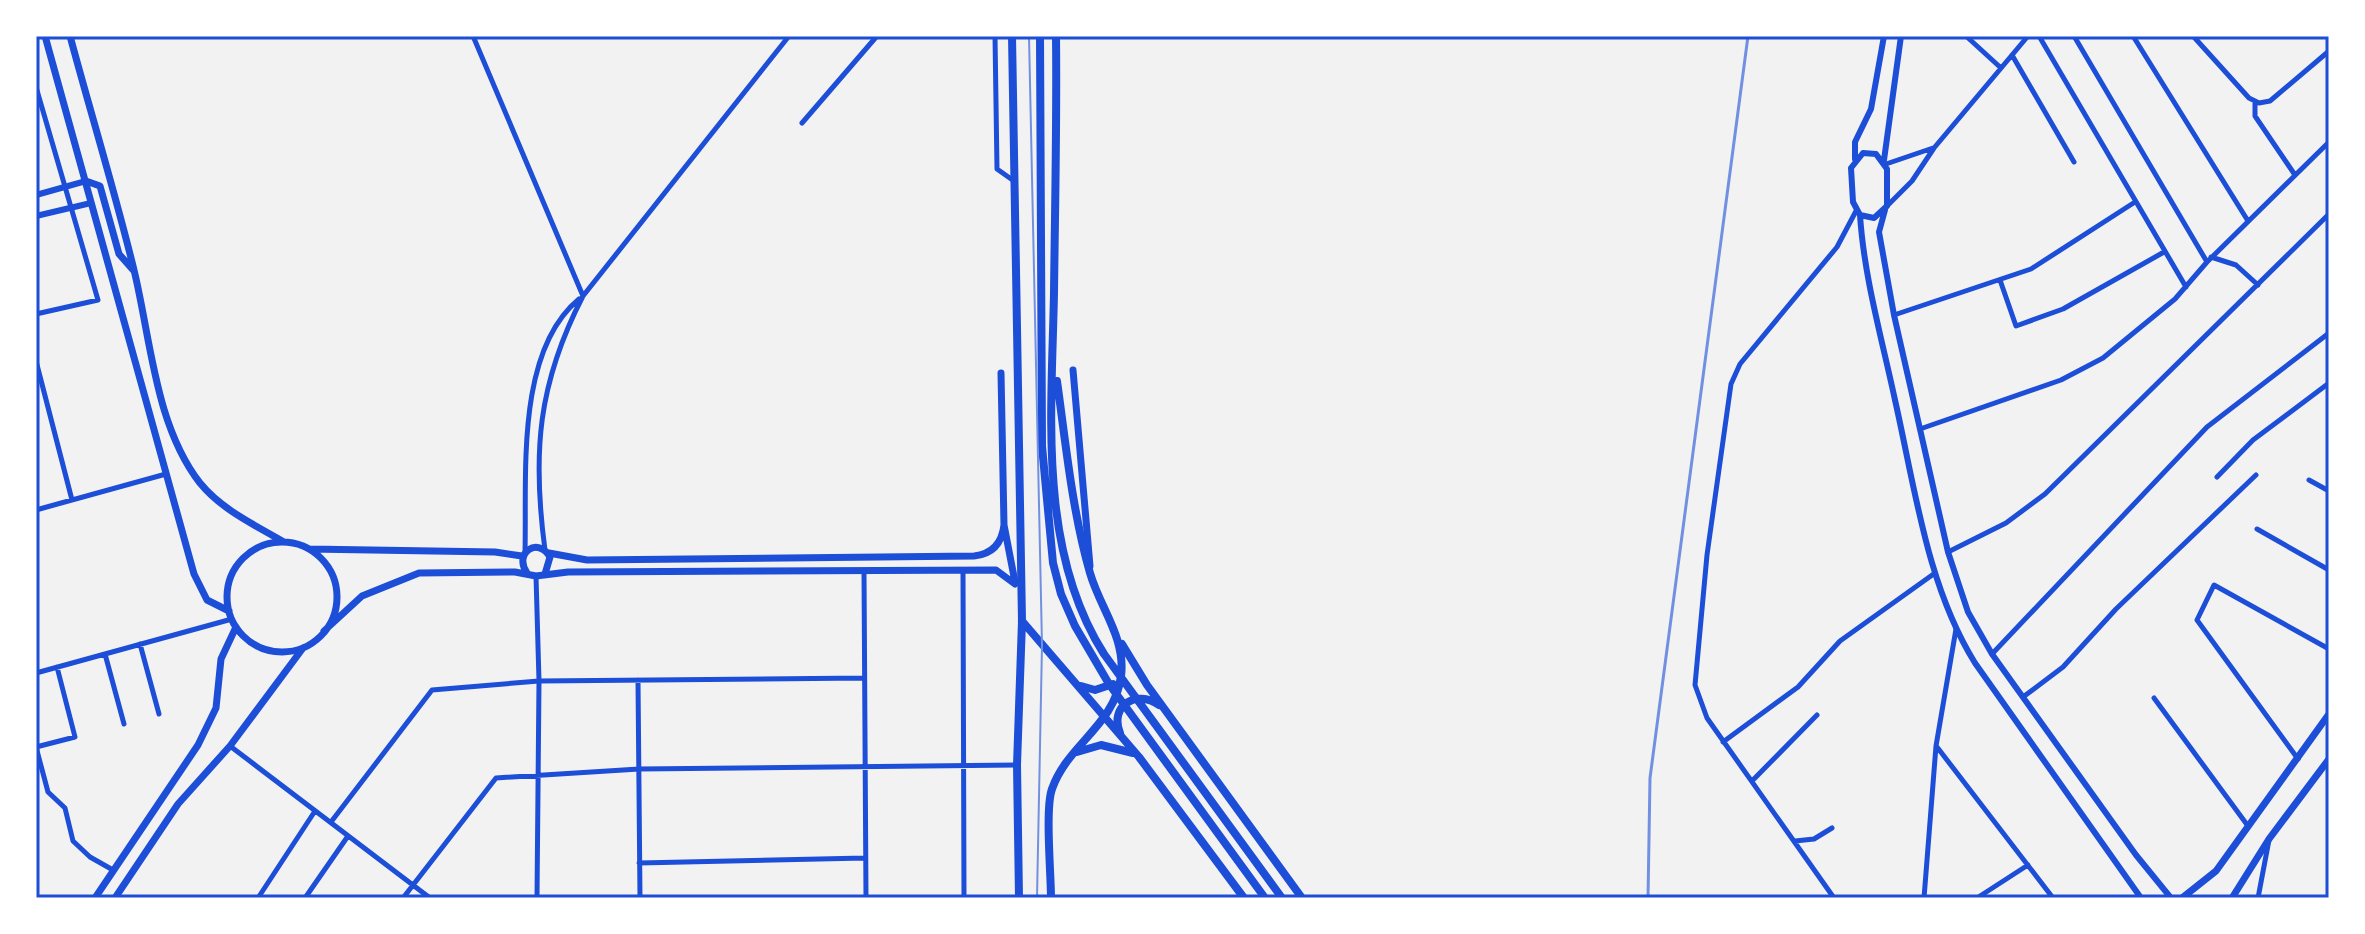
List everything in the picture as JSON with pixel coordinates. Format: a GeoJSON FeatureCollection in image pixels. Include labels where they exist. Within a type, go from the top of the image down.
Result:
{"type":"FeatureCollection","features":[{"type":"Feature","properties":{"kind":"highway"},"geometry":{"type":"LineString","coordinates":[[1012,36],[1022,621],[1017,765],[1019,898]]}},
{"type":"Feature","properties":{"kind":"highway"},"geometry":{"type":"LineString","coordinates":[[1040,36],[1042,446],[1053,563],[1061,594],[1075,626],[1109,684],[1265,898]]}},
{"type":"Feature","properties":{"kind":"highway"},"geometry":{"type":"LineString","coordinates":[[1056,36],[1053,396],[1061,541],[1081,614],[1104,654],[1282,898]]}},
{"type":"Feature","properties":{"kind":"highway"},"geometry":{"type":"LineString","coordinates":[[1053,348],[1075,511],[1091,576],[1116,635],[1163,707],[1302,898]]}},
{"type":"Feature","properties":{"kind":"highway"},"geometry":{"type":"LineString","coordinates":[[1015,584],[1022,621],[1139,757],[1244,898]]}},
{"type":"Feature","properties":{"kind":"highway"},"geometry":{"type":"LineString","coordinates":[[1051,898],[1051,790],[1073,755],[1105,718],[1116,696],[1121,675],[1116,635]]}},
{"type":"Feature","properties":{"kind":"highway"},"geometry":{"type":"LineString","coordinates":[[1073,681],[1089,690],[1102,690],[1113,685],[1121,675]]}},
{"type":"Feature","properties":{"kind":"highway"},"geometry":{"type":"LineString","coordinates":[[1122,738],[1117,716],[1120,707],[1130,700],[1152,700],[1163,707]]}},
{"type":"Feature","properties":{"kind":"highway"},"geometry":{"type":"LineString","coordinates":[[1073,755],[1094,746],[1109,745],[1139,757]]}},
{"type":"Feature","properties":{"kind":"main road"},"geometry":{"type":"LineString","coordinates":[[45,36],[194,574],[207,600],[232,619],[247,639],[262,648],[287,651],[304,647]]}},
{"type":"Feature","properties":{"kind":"main road"},"geometry":{"type":"LineString","coordinates":[[70,36],[134,271],[152,357],[178,450],[201,485],[234,514],[284,542],[309,549],[524,554],[532,547],[587,560],[974,556],[994,549],[1003,535],[1001,373]]}},
{"type":"Feature","properties":{"kind":"main road"},"geometry":{"type":"LineString","coordinates":[[86,181],[100,186],[119,254],[134,271]]}},
{"type":"Feature","properties":{"kind":"main road"},"geometry":{"type":"LineString","coordinates":[[1073,370],[1091,576]]}},
{"type":"Feature","properties":{"kind":"main road"},"geometry":{"type":"LineString","coordinates":[[1004,525],[1015,584]]}},
{"type":"Feature","properties":{"kind":"main road"},"geometry":{"type":"LineString","coordinates":[[95,898],[198,745],[216,708],[221,659],[232,619],[228,585],[239,562],[259,546],[284,542]]}},
{"type":"Feature","properties":{"kind":"main road"},"geometry":{"type":"LineString","coordinates":[[309,549],[327,567],[336,591],[335,608],[324,631]]}},
{"type":"Feature","properties":{"kind":"main road"},"geometry":{"type":"LineString","coordinates":[[536,574],[550,566],[547,551]]}},
{"type":"Feature","properties":{"kind":"main road"},"geometry":{"type":"LineString","coordinates":[[524,554],[536,574]]}},
{"type":"Feature","properties":{"kind":"main road"},"geometry":{"type":"LineString","coordinates":[[115,898],[178,804],[230,746],[304,647],[362,596],[419,573],[996,570],[1015,584]]}},
{"type":"Feature","properties":{"kind":"main road"},"geometry":{"type":"LineString","coordinates":[[2182,898],[2216,871],[2299,760],[2329,714]]}},
{"type":"Feature","properties":{"kind":"main road"},"geometry":{"type":"LineString","coordinates":[[2232,898],[2269,839],[2329,759]]}},
{"type":"Feature","properties":{"kind":"street"},"geometry":{"type":"LineString","coordinates":[[473,36],[583,296],[556,352],[538,442],[540,511],[547,551]]}},
{"type":"Feature","properties":{"kind":"street"},"geometry":{"type":"LineString","coordinates":[[524,554],[528,438],[538,367],[548,337],[565,311],[583,296],[789,36]]}},
{"type":"Feature","properties":{"kind":"street"},"geometry":{"type":"LineString","coordinates":[[802,123],[877,36]]}},
{"type":"Feature","properties":{"kind":"street"},"geometry":{"type":"LineString","coordinates":[[995,36],[997,169],[1014,181]]}},
{"type":"Feature","properties":{"kind":"street"},"geometry":{"type":"LineString","coordinates":[[1884,36],[1871,109],[1855,142],[1855,159],[1851,168],[1862,251],[1936,572],[1956,629],[1975,663],[2141,898]]}},
{"type":"Feature","properties":{"kind":"street"},"geometry":{"type":"LineString","coordinates":[[1901,36],[1885,162],[1886,208],[1879,232],[1894,315],[1948,552],[1968,612],[1992,654],[2136,855],[2171,898]]}},
{"type":"Feature","properties":{"kind":"street"},"geometry":{"type":"LineString","coordinates":[[1966,36],[2001,68]]}},
{"type":"Feature","properties":{"kind":"street"},"geometry":{"type":"LineString","coordinates":[[2039,36],[2186,287]]}},
{"type":"Feature","properties":{"kind":"street"},"geometry":{"type":"LineString","coordinates":[[2074,36],[2209,260],[2236,265],[2258,285]]}},
{"type":"Feature","properties":{"kind":"street"},"geometry":{"type":"LineString","coordinates":[[2133,36],[2248,221]]}},
{"type":"Feature","properties":{"kind":"street"},"geometry":{"type":"LineString","coordinates":[[2193,36],[2255,102],[2255,116],[2295,175]]}},
{"type":"Feature","properties":{"kind":"street"},"geometry":{"type":"LineString","coordinates":[[1858,213],[1874,218],[1912,181],[1934,148],[2024,38]]}},
{"type":"Feature","properties":{"kind":"street"},"geometry":{"type":"LineString","coordinates":[[2255,102],[2270,101],[2329,51]]}},
{"type":"Feature","properties":{"kind":"street"},"geometry":{"type":"LineString","coordinates":[[2012,55],[2074,162]]}},
{"type":"Feature","properties":{"kind":"street"},"geometry":{"type":"LineString","coordinates":[[36,87],[98,300],[36,314]]}},
{"type":"Feature","properties":{"kind":"street"},"geometry":{"type":"LineString","coordinates":[[1920,429],[2061,380],[2089,366],[2145,325],[2186,287],[2209,260],[2329,142]]}},
{"type":"Feature","properties":{"kind":"street"},"geometry":{"type":"LineString","coordinates":[[1855,159],[1867,152],[1885,162],[1934,148]]}},
{"type":"Feature","properties":{"kind":"street"},"geometry":{"type":"LineString","coordinates":[[36,195],[86,181]]}},
{"type":"Feature","properties":{"kind":"street"},"geometry":{"type":"LineString","coordinates":[[1894,315],[2031,269],[2135,202]]}},
{"type":"Feature","properties":{"kind":"street"},"geometry":{"type":"LineString","coordinates":[[36,216],[91,203]]}},
{"type":"Feature","properties":{"kind":"street"},"geometry":{"type":"LineString","coordinates":[[1834,898],[1702,711],[1695,685],[1707,555],[1731,384],[1740,364],[1837,247],[1858,213]]}},
{"type":"Feature","properties":{"kind":"street"},"geometry":{"type":"LineString","coordinates":[[1948,552],[2006,523],[2045,494],[2329,214]]}},
{"type":"Feature","properties":{"kind":"street"},"geometry":{"type":"LineString","coordinates":[[2000,280],[2016,326],[2063,309],[2165,252]]}},
{"type":"Feature","properties":{"kind":"street"},"geometry":{"type":"LineString","coordinates":[[1992,654],[2207,427],[2329,333]]}},
{"type":"Feature","properties":{"kind":"street"},"geometry":{"type":"LineString","coordinates":[[36,361],[72,500]]}},
{"type":"Feature","properties":{"kind":"street"},"geometry":{"type":"LineString","coordinates":[[2217,477],[2253,440],[2329,383]]}},
{"type":"Feature","properties":{"kind":"street"},"geometry":{"type":"LineString","coordinates":[[36,510],[166,474]]}},
{"type":"Feature","properties":{"kind":"street"},"geometry":{"type":"LineString","coordinates":[[2023,697],[2063,667],[2126,598],[2256,475]]}},
{"type":"Feature","properties":{"kind":"street"},"geometry":{"type":"LineString","coordinates":[[2309,480],[2329,491]]}},
{"type":"Feature","properties":{"kind":"street"},"geometry":{"type":"LineString","coordinates":[[2257,529],[2329,570]]}},
{"type":"Feature","properties":{"kind":"street"},"geometry":{"type":"LineString","coordinates":[[963,571],[964,898]]}},
{"type":"Feature","properties":{"kind":"street"},"geometry":{"type":"LineString","coordinates":[[864,572],[866,898]]}},
{"type":"Feature","properties":{"kind":"street"},"geometry":{"type":"LineString","coordinates":[[1723,742],[1798,687],[1840,641],[1936,572]]}},
{"type":"Feature","properties":{"kind":"street"},"geometry":{"type":"LineString","coordinates":[[536,574],[539,681],[537,898]]}},
{"type":"Feature","properties":{"kind":"street"},"geometry":{"type":"LineString","coordinates":[[2299,760],[2197,620],[2214,585],[2329,649]]}},
{"type":"Feature","properties":{"kind":"street"},"geometry":{"type":"LineString","coordinates":[[36,673],[232,619]]}},
{"type":"Feature","properties":{"kind":"street"},"geometry":{"type":"LineString","coordinates":[[1924,898],[1936,746],[1956,629]]}},
{"type":"Feature","properties":{"kind":"street"},"geometry":{"type":"LineString","coordinates":[[140,644],[159,714]]}},
{"type":"Feature","properties":{"kind":"street"},"geometry":{"type":"LineString","coordinates":[[105,654],[124,724]]}},
{"type":"Feature","properties":{"kind":"street"},"geometry":{"type":"LineString","coordinates":[[57,667],[75,737],[36,747],[39,771],[48,792],[65,808],[73,841],[90,857],[115,870]]}},
{"type":"Feature","properties":{"kind":"street"},"geometry":{"type":"LineString","coordinates":[[331,822],[432,690],[539,681],[864,678]]}},
{"type":"Feature","properties":{"kind":"street"},"geometry":{"type":"LineString","coordinates":[[638,680],[640,898]]}},
{"type":"Feature","properties":{"kind":"street"},"geometry":{"type":"LineString","coordinates":[[2154,698],[2249,827]]}},
{"type":"Feature","properties":{"kind":"street"},"geometry":{"type":"LineString","coordinates":[[1752,781],[1817,715]]}},
{"type":"Feature","properties":{"kind":"street"},"geometry":{"type":"LineString","coordinates":[[230,746],[430,898]]}},
{"type":"Feature","properties":{"kind":"street"},"geometry":{"type":"LineString","coordinates":[[1936,746],[2053,898]]}},
{"type":"Feature","properties":{"kind":"street"},"geometry":{"type":"LineString","coordinates":[[403,898],[496,778],[639,769],[1017,765]]}},
{"type":"Feature","properties":{"kind":"street"},"geometry":{"type":"LineString","coordinates":[[258,898],[315,811]]}},
{"type":"Feature","properties":{"kind":"street"},"geometry":{"type":"LineString","coordinates":[[1795,841],[1819,837],[1832,828]]}},
{"type":"Feature","properties":{"kind":"street"},"geometry":{"type":"LineString","coordinates":[[305,898],[348,836]]}},
{"type":"Feature","properties":{"kind":"street"},"geometry":{"type":"LineString","coordinates":[[2258,898],[2269,839]]}},
{"type":"Feature","properties":{"kind":"street"},"geometry":{"type":"LineString","coordinates":[[639,863],[865,858]]}},
{"type":"Feature","properties":{"kind":"street"},"geometry":{"type":"LineString","coordinates":[[1977,898],[2028,865]]}},
{"type":"Feature","properties":{"kind":"tram line"},"geometry":{"type":"LineString","coordinates":[[1029,36],[1042,645],[1037,898]]}},
{"type":"Feature","properties":{"kind":"railway"},"geometry":{"type":"LineString","coordinates":[[1648,898],[1650,778],[1748,36]]}}]}
